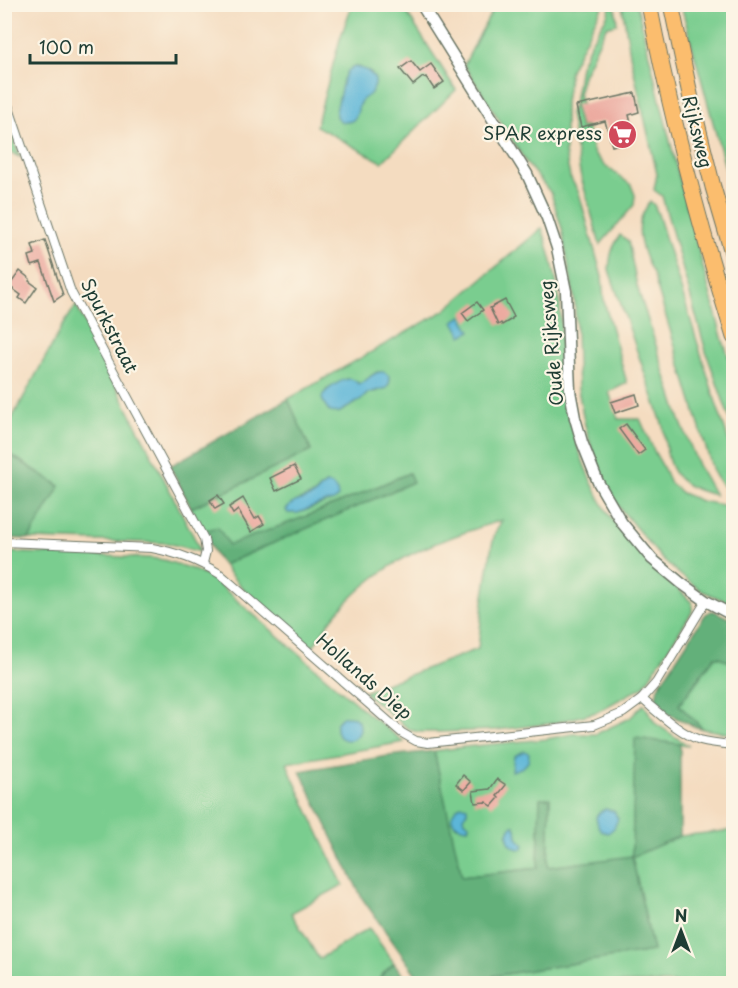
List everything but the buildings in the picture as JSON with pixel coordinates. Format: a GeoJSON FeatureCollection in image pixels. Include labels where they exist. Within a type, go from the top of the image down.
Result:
{"type":"FeatureCollection","features":[{"type":"Feature","properties":{"kind":"highway","name":"Rijksweg"},"geometry":{"type":"LineString","coordinates":[[649,4],[664,79],[702,230],[734,337]]}},
{"type":"Feature","properties":{"kind":"highway","name":"Rijksweg"},"geometry":{"type":"LineString","coordinates":[[672,4],[707,165],[734,259]]}},
{"type":"Feature","properties":{"kind":"street","name":"Oude Rijksweg"},"geometry":{"type":"LineString","coordinates":[[421,4],[527,174],[550,229],[557,248],[566,291],[567,355],[573,409],[582,442],[598,482],[622,523],[652,559],[706,601],[734,616]]}},
{"type":"Feature","properties":{"kind":"street","name":"Spurkstraat"},"geometry":{"type":"LineString","coordinates":[[4,93],[71,292],[204,539],[206,551],[203,563]]}},
{"type":"Feature","properties":{"kind":"street","name":"Hollands Diep"},"geometry":{"type":"LineString","coordinates":[[4,542],[152,548],[176,553],[203,563],[220,574],[402,733],[416,741],[428,743],[594,725],[623,713],[642,699],[656,683],[706,601]]}},
{"type":"Feature","properties":{"kind":"street"},"geometry":{"type":"LineString","coordinates":[[642,699],[672,724],[694,737],[734,745]]}},
{"type":"Feature","properties":{"kind":"green space"},"geometry":{"type":"Polygon","coordinates":[[[352,5],[402,5],[456,90],[382,162],[316,126],[340,39],[352,5]],[[354,67],[343,80],[341,93],[359,105],[372,74],[354,67]]]}},
{"type":"Feature","properties":{"kind":"green space"},"geometry":{"type":"Polygon","coordinates":[[[495,5],[603,5],[570,70],[565,102],[565,153],[570,177],[579,193],[602,277],[604,301],[627,383],[609,392],[618,419],[640,419],[670,483],[682,493],[701,501],[733,507],[733,604],[702,591],[661,558],[619,507],[602,476],[584,421],[578,389],[575,303],[562,229],[551,193],[528,165],[464,65],[495,5]]]}},
{"type":"Feature","properties":{"kind":"green space"},"geometry":{"type":"Polygon","coordinates":[[[611,5],[615,5],[617,24],[606,27],[583,76],[578,94],[581,103],[574,104],[580,127],[587,127],[593,152],[603,164],[631,185],[635,195],[634,205],[600,245],[580,173],[570,113],[574,103],[580,66],[611,5]]]}},
{"type":"Feature","properties":{"kind":"green space"},"geometry":{"type":"Polygon","coordinates":[[[622,5],[637,5],[678,174],[723,341],[733,369],[733,428],[707,355],[662,196],[654,190],[657,174],[630,54],[622,5]]]}},
{"type":"Feature","properties":{"kind":"green space"},"geometry":{"type":"Polygon","coordinates":[[[681,5],[733,5],[733,196],[681,5]]]}},
{"type":"Feature","properties":{"kind":"green space"},"geometry":{"type":"Polygon","coordinates":[[[4,111],[20,157],[5,150],[4,111]]]}},
{"type":"Feature","properties":{"kind":"green space"},"geometry":{"type":"Polygon","coordinates":[[[650,201],[658,214],[733,453],[733,494],[713,471],[653,274],[642,249],[640,223],[650,201]]]}},
{"type":"Feature","properties":{"kind":"green space"},"geometry":{"type":"Polygon","coordinates":[[[542,228],[559,298],[564,393],[572,429],[584,465],[600,499],[616,525],[646,559],[692,603],[692,612],[644,686],[597,712],[554,723],[497,730],[419,732],[410,730],[364,692],[478,649],[492,545],[502,520],[430,546],[386,570],[345,604],[312,648],[253,598],[223,565],[412,482],[409,473],[229,546],[203,531],[191,508],[311,451],[288,399],[444,311],[542,228]],[[377,372],[364,382],[358,383],[347,379],[326,390],[338,413],[361,400],[368,393],[388,387],[390,378],[377,372]],[[326,484],[315,494],[297,501],[286,510],[288,513],[300,512],[331,502],[326,484]]]}},
{"type":"Feature","properties":{"kind":"green space"},"geometry":{"type":"Polygon","coordinates":[[[620,235],[628,241],[637,286],[680,420],[698,465],[715,495],[700,491],[680,479],[670,463],[663,426],[609,270],[612,251],[620,235]]]}},
{"type":"Feature","properties":{"kind":"green space"},"geometry":{"type":"Polygon","coordinates":[[[76,305],[200,552],[167,543],[29,539],[60,486],[5,451],[4,433],[76,305]]]}},
{"type":"Feature","properties":{"kind":"green space"},"geometry":{"type":"Polygon","coordinates":[[[288,399],[311,451],[191,508],[170,466],[288,399]]]}},
{"type":"Feature","properties":{"kind":"green space"},"geometry":{"type":"Polygon","coordinates":[[[4,451],[60,486],[29,539],[5,538],[4,451]]]}},
{"type":"Feature","properties":{"kind":"green space"},"geometry":{"type":"Polygon","coordinates":[[[409,473],[413,482],[223,565],[215,555],[203,531],[218,527],[229,545],[320,511],[409,473]]]}},
{"type":"Feature","properties":{"kind":"green space"},"geometry":{"type":"Polygon","coordinates":[[[4,552],[151,558],[192,569],[223,588],[367,713],[404,742],[287,763],[343,885],[291,913],[319,959],[369,928],[394,963],[376,983],[13,983],[4,969],[4,552]],[[338,721],[336,728],[338,734],[351,739],[359,728],[357,721],[338,721]]]}},
{"type":"Feature","properties":{"kind":"green space"},"geometry":{"type":"Polygon","coordinates":[[[710,611],[733,620],[733,664],[720,657],[714,657],[679,705],[703,729],[668,714],[656,698],[658,687],[705,615],[710,611]]]}},
{"type":"Feature","properties":{"kind":"green space"},"geometry":{"type":"Polygon","coordinates":[[[716,656],[733,664],[733,734],[703,729],[679,705],[716,656]]]}},
{"type":"Feature","properties":{"kind":"green space"},"geometry":{"type":"Polygon","coordinates":[[[644,704],[655,723],[689,746],[636,738],[632,856],[680,836],[733,830],[733,983],[494,983],[492,976],[653,951],[632,857],[548,867],[550,799],[540,798],[538,868],[461,877],[434,751],[573,734],[596,734],[630,718],[644,704]],[[461,805],[452,818],[457,826],[468,828],[463,817],[467,810],[461,805]],[[514,826],[507,835],[508,840],[518,849],[516,829],[514,826]]]}},
{"type":"Feature","properties":{"kind":"green space"},"geometry":{"type":"Polygon","coordinates":[[[635,738],[680,744],[680,836],[632,857],[653,951],[493,976],[494,983],[422,983],[362,898],[300,771],[388,756],[434,751],[462,877],[538,868],[540,798],[550,798],[548,867],[632,856],[635,738]]]}},
{"type":"Feature","properties":{"kind":"green space"},"geometry":{"type":"Polygon","coordinates":[[[394,963],[409,983],[376,983],[383,974],[394,963]]]}},
{"type":"Feature","properties":{"kind":"water"},"geometry":{"type":"Polygon","coordinates":[[[354,67],[370,73],[375,80],[375,85],[360,103],[354,119],[350,122],[341,122],[336,117],[336,112],[343,80],[347,71],[354,67]]]}},
{"type":"Feature","properties":{"kind":"water"},"geometry":{"type":"Polygon","coordinates":[[[462,316],[471,331],[462,336],[454,321],[462,316]]]}},
{"type":"Feature","properties":{"kind":"water"},"geometry":{"type":"Polygon","coordinates":[[[380,372],[389,376],[390,381],[387,388],[368,393],[361,400],[338,413],[330,412],[324,404],[323,395],[338,383],[350,379],[359,384],[380,372]]]}},
{"type":"Feature","properties":{"kind":"water"},"geometry":{"type":"Polygon","coordinates":[[[326,484],[332,485],[337,491],[338,497],[334,501],[298,513],[288,513],[286,510],[289,506],[314,495],[326,484]]]}},
{"type":"Feature","properties":{"kind":"water"},"geometry":{"type":"Polygon","coordinates":[[[348,716],[356,720],[360,728],[356,736],[348,740],[340,736],[336,728],[340,720],[348,716]]]}},
{"type":"Feature","properties":{"kind":"water"},"geometry":{"type":"Polygon","coordinates":[[[524,751],[529,753],[528,762],[523,767],[512,771],[514,756],[524,751]]]}},
{"type":"Feature","properties":{"kind":"water"},"geometry":{"type":"Polygon","coordinates":[[[461,805],[467,807],[467,812],[463,817],[469,824],[468,828],[457,825],[452,820],[453,813],[461,805]]]}},
{"type":"Feature","properties":{"kind":"water"},"geometry":{"type":"Polygon","coordinates":[[[605,809],[614,811],[618,819],[614,828],[608,833],[601,831],[596,817],[605,809]]]}},
{"type":"Feature","properties":{"kind":"water"},"geometry":{"type":"Polygon","coordinates":[[[514,826],[517,838],[524,845],[522,849],[514,847],[509,842],[509,831],[514,826]]]}},
{"type":"Feature","properties":{"kind":"place","name":"SPAR express"},"geometry":{"type":"Point","coordinates":[623,134]}}]}
